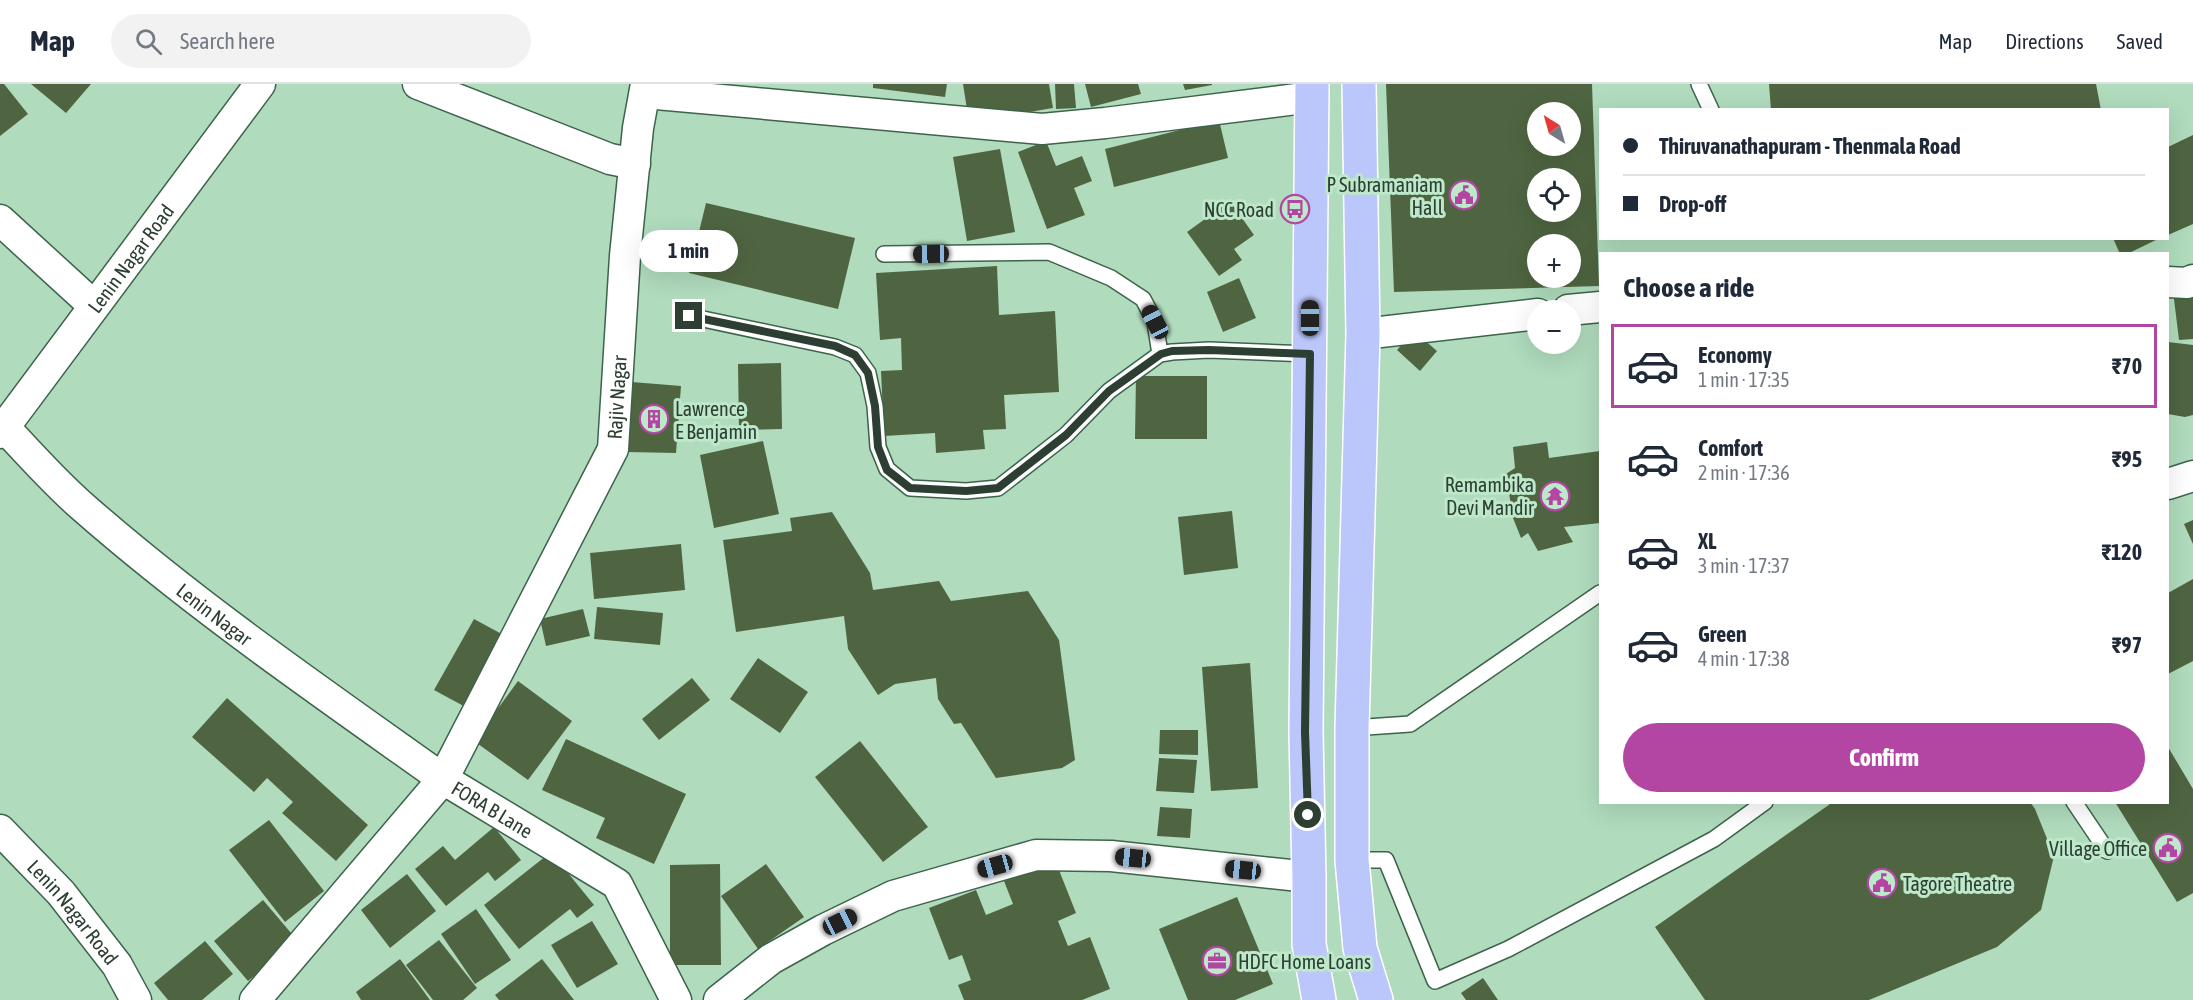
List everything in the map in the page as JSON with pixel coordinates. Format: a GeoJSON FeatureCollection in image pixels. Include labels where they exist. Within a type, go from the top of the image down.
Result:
{"type":"FeatureCollection","features":[{"type":"Feature","properties":{"kind":"main road"},"geometry":{"type":"LineString","coordinates":[[1359,84],[1363,334],[1352,728],[1352,860],[1360,948],[1376,1000]]}},
{"type":"Feature","properties":{"kind":"main road"},"geometry":{"type":"LineString","coordinates":[[1311,90],[1305,732],[1311,997]]}},
{"type":"Feature","properties":{"kind":"street","name":"Lenin Nagar Road"},"geometry":{"type":"LineString","coordinates":[[5,416],[94,306],[260,84]]}},
{"type":"Feature","properties":{"kind":"street"},"geometry":{"type":"LineString","coordinates":[[418,84],[610,159],[635,164]]}},
{"type":"Feature","properties":{"kind":"street"},"geometry":{"type":"LineString","coordinates":[[639,87],[1042,129],[1105,123],[1311,90]]}},
{"type":"Feature","properties":{"kind":"street","name":"Rajiv Nagar"},"geometry":{"type":"LineString","coordinates":[[443,779],[614,449],[626,256],[638,128],[639,87]]}},
{"type":"Feature","properties":{"kind":"street"},"geometry":{"type":"LineString","coordinates":[[0,220],[94,306]]}},
{"type":"Feature","properties":{"kind":"street"},"geometry":{"type":"LineString","coordinates":[[2169,282],[2187,283],[2193,280]]}},
{"type":"Feature","properties":{"kind":"street"},"geometry":{"type":"LineString","coordinates":[[1581,309],[1599,307]]}},
{"type":"Feature","properties":{"kind":"street"},"geometry":{"type":"LineString","coordinates":[[1363,334],[1527,315]]}},
{"type":"Feature","properties":{"kind":"street","name":"Lenin Nagar"},"geometry":{"type":"LineString","coordinates":[[5,416],[81,506],[146,561],[251,642],[443,779]]}},
{"type":"Feature","properties":{"kind":"street"},"geometry":{"type":"LineString","coordinates":[[2169,484],[2193,476]]}},
{"type":"Feature","properties":{"kind":"street","name":"FORA B Lane"},"geometry":{"type":"LineString","coordinates":[[255,1000],[443,779],[616,884],[676,1000]]}},
{"type":"Feature","properties":{"kind":"street","name":"Lenin Nagar Road"},"geometry":{"type":"LineString","coordinates":[[0,830],[61,893],[117,965],[136,1000]]}},
{"type":"Feature","properties":{"kind":"street"},"geometry":{"type":"LineString","coordinates":[[719,1000],[771,959],[893,896],[1036,855],[1111,855],[1310,877]]}},
{"type":"Feature","properties":{"kind":"lane"},"geometry":{"type":"LineString","coordinates":[[1700,84],[1711,108]]}},
{"type":"Feature","properties":{"kind":"lane"},"geometry":{"type":"LineString","coordinates":[[884,255],[1049,252],[1111,278],[1143,299],[1155,322],[1161,354]]}},
{"type":"Feature","properties":{"kind":"lane"},"geometry":{"type":"LineString","coordinates":[[689,316],[835,346],[855,355],[868,373],[875,406],[878,447],[887,470],[910,488],[966,491],[998,488],[1066,435],[1109,391],[1161,354],[1172,351],[1209,350],[1310,354]]}},
{"type":"Feature","properties":{"kind":"lane"},"geometry":{"type":"LineString","coordinates":[[1352,728],[1410,724],[1599,594]]}},
{"type":"Feature","properties":{"kind":"lane"},"geometry":{"type":"LineString","coordinates":[[1352,860],[1386,860],[1435,981],[1508,949],[1714,839],[1762,804]]}},
{"type":"Feature","properties":{"kind":"lane"},"geometry":{"type":"LineString","coordinates":[[2075,804],[2107,852]]}},
{"type":"Feature","properties":{"kind":"building"},"geometry":{"type":"Polygon","coordinates":[[[0,84],[4,84],[28,114],[0,136],[0,84]]]}},
{"type":"Feature","properties":{"kind":"building"},"geometry":{"type":"Polygon","coordinates":[[[31,84],[91,84],[66,113],[31,84]]]}},
{"type":"Feature","properties":{"kind":"building"},"geometry":{"type":"Polygon","coordinates":[[[873,84],[947,84],[945,97],[873,88],[873,84]]]}},
{"type":"Feature","properties":{"kind":"building"},"geometry":{"type":"Polygon","coordinates":[[[963,84],[1049,84],[1053,108],[969,122],[963,84]]]}},
{"type":"Feature","properties":{"kind":"building"},"geometry":{"type":"Polygon","coordinates":[[[1055,84],[1074,84],[1076,108],[1056,109],[1055,84]]]}},
{"type":"Feature","properties":{"kind":"building"},"geometry":{"type":"Polygon","coordinates":[[[1085,84],[1138,84],[1141,94],[1091,107],[1085,84]]]}},
{"type":"Feature","properties":{"kind":"building"},"geometry":{"type":"Polygon","coordinates":[[[1183,84],[1212,84],[1212,85],[1185,90],[1183,84]]]}},
{"type":"Feature","properties":{"kind":"building","name":"P Subramaniam Hall"},"geometry":{"type":"Polygon","coordinates":[[[1386,84],[1592,84],[1599,286],[1581,287],[1581,234],[1527,234],[1527,288],[1531,288],[1394,292],[1386,84]]]}},
{"type":"Feature","properties":{"kind":"building"},"geometry":{"type":"Polygon","coordinates":[[[1769,84],[2096,84],[2101,108],[1771,108],[1769,84]]]}},
{"type":"Feature","properties":{"kind":"building"},"geometry":{"type":"Polygon","coordinates":[[[1219,120],[1228,158],[1114,187],[1105,149],[1219,120]]]}},
{"type":"Feature","properties":{"kind":"building"},"geometry":{"type":"Polygon","coordinates":[[[2193,135],[2193,224],[2169,235],[2169,147],[2193,135]]]}},
{"type":"Feature","properties":{"kind":"building"},"geometry":{"type":"Polygon","coordinates":[[[1046,141],[1056,166],[1082,156],[1092,181],[1074,188],[1085,215],[1047,229],[1018,152],[1046,141]]]}},
{"type":"Feature","properties":{"kind":"building"},"geometry":{"type":"Polygon","coordinates":[[[1000,149],[1015,232],[967,241],[953,157],[1000,149]]]}},
{"type":"Feature","properties":{"kind":"building"},"geometry":{"type":"Polygon","coordinates":[[[1230,201],[1254,235],[1234,249],[1242,260],[1219,276],[1187,232],[1230,201]]]}},
{"type":"Feature","properties":{"kind":"building"},"geometry":{"type":"Polygon","coordinates":[[[706,203],[855,238],[838,309],[689,273],[706,203]]]}},
{"type":"Feature","properties":{"kind":"building"},"geometry":{"type":"Polygon","coordinates":[[[2114,240],[2156,240],[2131,252],[2119,252],[2114,240]]]}},
{"type":"Feature","properties":{"kind":"building"},"geometry":{"type":"Polygon","coordinates":[[[997,266],[999,315],[1055,311],[1059,392],[1004,395],[1006,429],[983,430],[985,449],[936,453],[935,433],[884,436],[881,371],[902,370],[901,338],[880,340],[876,273],[997,266]]]}},
{"type":"Feature","properties":{"kind":"building"},"geometry":{"type":"Polygon","coordinates":[[[1239,278],[1256,318],[1223,332],[1207,292],[1239,278]]]}},
{"type":"Feature","properties":{"kind":"building"},"geometry":{"type":"Polygon","coordinates":[[[2193,289],[2193,339],[2179,340],[2173,291],[2193,289]]]}},
{"type":"Feature","properties":{"kind":"building"},"geometry":{"type":"Polygon","coordinates":[[[1414,331],[1437,351],[1420,371],[1397,350],[1414,331]]]}},
{"type":"Feature","properties":{"kind":"building"},"geometry":{"type":"Polygon","coordinates":[[[2169,342],[2193,345],[2193,415],[2185,417],[2169,414],[2169,342]]]}},
{"type":"Feature","properties":{"kind":"building"},"geometry":{"type":"Polygon","coordinates":[[[781,363],[782,429],[739,430],[738,364],[781,363]]]}},
{"type":"Feature","properties":{"kind":"building"},"geometry":{"type":"Polygon","coordinates":[[[1136,376],[1207,376],[1207,439],[1135,439],[1136,376]]]}},
{"type":"Feature","properties":{"kind":"building","name":"Lawrence E Benjamin"},"geometry":{"type":"Polygon","coordinates":[[[632,382],[681,386],[676,453],[627,452],[632,382]]]}},
{"type":"Feature","properties":{"kind":"building"},"geometry":{"type":"Polygon","coordinates":[[[763,441],[779,514],[714,528],[700,455],[763,441]]]}},
{"type":"Feature","properties":{"kind":"building","name":"Remambika Devi Mandir"},"geometry":{"type":"Polygon","coordinates":[[[1547,442],[1549,458],[1599,451],[1599,523],[1564,527],[1573,542],[1538,551],[1528,533],[1521,538],[1513,518],[1506,474],[1515,468],[1513,447],[1547,442]]]}},
{"type":"Feature","properties":{"kind":"building"},"geometry":{"type":"Polygon","coordinates":[[[1232,511],[1238,568],[1184,575],[1178,517],[1232,511]]]}},
{"type":"Feature","properties":{"kind":"building"},"geometry":{"type":"Polygon","coordinates":[[[832,512],[870,573],[873,590],[939,581],[951,601],[1028,591],[1059,640],[1075,760],[1062,768],[996,778],[961,723],[954,724],[938,699],[936,678],[895,684],[878,695],[848,649],[844,616],[736,632],[723,540],[792,531],[790,518],[832,512]]]}},
{"type":"Feature","properties":{"kind":"building"},"geometry":{"type":"Polygon","coordinates":[[[2193,520],[2193,544],[2184,524],[2193,520]]]}},
{"type":"Feature","properties":{"kind":"building"},"geometry":{"type":"Polygon","coordinates":[[[681,544],[685,590],[594,599],[590,553],[681,544]]]}},
{"type":"Feature","properties":{"kind":"building"},"geometry":{"type":"Polygon","coordinates":[[[2193,579],[2193,661],[2169,673],[2169,592],[2193,579]]]}},
{"type":"Feature","properties":{"kind":"building"},"geometry":{"type":"Polygon","coordinates":[[[597,607],[663,613],[660,645],[594,639],[597,607]]]}},
{"type":"Feature","properties":{"kind":"building"},"geometry":{"type":"Polygon","coordinates":[[[583,609],[590,636],[546,646],[540,619],[583,609]]]}},
{"type":"Feature","properties":{"kind":"building"},"geometry":{"type":"Polygon","coordinates":[[[474,619],[511,639],[471,710],[434,690],[474,619]]]}},
{"type":"Feature","properties":{"kind":"building"},"geometry":{"type":"Polygon","coordinates":[[[758,658],[808,692],[780,733],[730,699],[758,658]]]}},
{"type":"Feature","properties":{"kind":"building"},"geometry":{"type":"Polygon","coordinates":[[[1250,663],[1258,788],[1211,791],[1202,667],[1250,663]]]}},
{"type":"Feature","properties":{"kind":"building"},"geometry":{"type":"Polygon","coordinates":[[[692,678],[710,700],[659,740],[642,719],[692,678]]]}},
{"type":"Feature","properties":{"kind":"building"},"geometry":{"type":"Polygon","coordinates":[[[518,681],[572,721],[528,780],[474,741],[518,681]]]}},
{"type":"Feature","properties":{"kind":"building"},"geometry":{"type":"Polygon","coordinates":[[[227,698],[368,825],[336,861],[282,813],[293,802],[267,778],[254,792],[192,737],[227,698]]]}},
{"type":"Feature","properties":{"kind":"building"},"geometry":{"type":"Polygon","coordinates":[[[1160,730],[1198,730],[1198,755],[1159,754],[1160,730]]]}},
{"type":"Feature","properties":{"kind":"building"},"geometry":{"type":"Polygon","coordinates":[[[566,739],[686,794],[654,864],[596,838],[605,818],[542,790],[566,739]]]}},
{"type":"Feature","properties":{"kind":"building"},"geometry":{"type":"Polygon","coordinates":[[[860,741],[928,827],[883,862],[815,777],[860,741]]]}},
{"type":"Feature","properties":{"kind":"building","name":"Village Office"},"geometry":{"type":"Polygon","coordinates":[[[2169,749],[2193,789],[2193,893],[2177,902],[2116,804],[2169,804],[2169,749]]]}},
{"type":"Feature","properties":{"kind":"building"},"geometry":{"type":"Polygon","coordinates":[[[1159,758],[1197,760],[1194,793],[1156,791],[1159,758]]]}},
{"type":"Feature","properties":{"kind":"building","name":"Tagore Theatre"},"geometry":{"type":"Polygon","coordinates":[[[1830,804],[2031,804],[2054,856],[2041,910],[1997,947],[1869,1000],[1705,1000],[1655,927],[1830,804]]]}},
{"type":"Feature","properties":{"kind":"building"},"geometry":{"type":"Polygon","coordinates":[[[1160,807],[1192,809],[1190,838],[1157,836],[1160,807]]]}},
{"type":"Feature","properties":{"kind":"building"},"geometry":{"type":"Polygon","coordinates":[[[269,820],[324,891],[285,922],[229,850],[269,820]]]}},
{"type":"Feature","properties":{"kind":"building"},"geometry":{"type":"Polygon","coordinates":[[[494,827],[521,860],[495,881],[488,872],[446,906],[415,869],[443,846],[455,860],[494,827]]]}},
{"type":"Feature","properties":{"kind":"building"},"geometry":{"type":"Polygon","coordinates":[[[551,852],[594,905],[577,918],[570,909],[519,949],[484,905],[551,852]]]}},
{"type":"Feature","properties":{"kind":"building"},"geometry":{"type":"Polygon","coordinates":[[[1055,860],[1076,913],[1058,921],[1068,946],[1090,937],[1110,989],[1082,1000],[964,1000],[958,985],[971,980],[962,955],[949,960],[929,908],[976,890],[986,915],[1013,904],[1004,881],[1055,860]]]}},
{"type":"Feature","properties":{"kind":"building"},"geometry":{"type":"Polygon","coordinates":[[[720,864],[721,965],[670,965],[670,865],[720,864]]]}},
{"type":"Feature","properties":{"kind":"building"},"geometry":{"type":"Polygon","coordinates":[[[766,864],[804,917],[758,949],[721,896],[766,864]]]}},
{"type":"Feature","properties":{"kind":"building"},"geometry":{"type":"Polygon","coordinates":[[[407,874],[436,911],[390,948],[361,910],[407,874]]]}},
{"type":"Feature","properties":{"kind":"building","name":"HDFC Home Loans"},"geometry":{"type":"Polygon","coordinates":[[[1237,897],[1273,984],[1235,1000],[1188,1000],[1159,929],[1237,897]]]}},
{"type":"Feature","properties":{"kind":"building"},"geometry":{"type":"Polygon","coordinates":[[[263,900],[297,940],[248,981],[214,941],[263,900]]]}},
{"type":"Feature","properties":{"kind":"building"},"geometry":{"type":"Polygon","coordinates":[[[476,909],[511,960],[475,984],[441,934],[476,909]]]}},
{"type":"Feature","properties":{"kind":"building"},"geometry":{"type":"Polygon","coordinates":[[[592,921],[618,964],[577,988],[551,945],[592,921]]]}},
{"type":"Feature","properties":{"kind":"building"},"geometry":{"type":"Polygon","coordinates":[[[439,940],[477,988],[463,1000],[433,1000],[406,965],[439,940]]]}},
{"type":"Feature","properties":{"kind":"building"},"geometry":{"type":"Polygon","coordinates":[[[205,941],[233,974],[202,1000],[168,1000],[154,983],[205,941]]]}},
{"type":"Feature","properties":{"kind":"building"},"geometry":{"type":"Polygon","coordinates":[[[400,959],[430,1000],[361,1000],[356,992],[400,959]]]}},
{"type":"Feature","properties":{"kind":"building"},"geometry":{"type":"Polygon","coordinates":[[[542,959],[574,1000],[499,1000],[495,995],[542,959]]]}},
{"type":"Feature","properties":{"kind":"building"},"geometry":{"type":"Polygon","coordinates":[[[1483,978],[1498,1000],[1466,1000],[1461,993],[1483,978]]]}},
{"type":"Feature","properties":{"kind":"place","name":"P Subramaniam Hall"},"geometry":{"type":"Point","coordinates":[1464,195]}},
{"type":"Feature","properties":{"kind":"place","name":"NCC Road"},"geometry":{"type":"Point","coordinates":[1295,209]}},
{"type":"Feature","properties":{"kind":"place","name":"Lawrence E Benjamin"},"geometry":{"type":"Point","coordinates":[654,419]}},
{"type":"Feature","properties":{"kind":"place","name":"Remambika Devi Mandir"},"geometry":{"type":"Point","coordinates":[1555,496]}},
{"type":"Feature","properties":{"kind":"place","name":"Village Office"},"geometry":{"type":"Point","coordinates":[2168,848]}},
{"type":"Feature","properties":{"kind":"place","name":"Tagore Theatre"},"geometry":{"type":"Point","coordinates":[1882,883]}},
{"type":"Feature","properties":{"kind":"place","name":"HDFC Home Loans"},"geometry":{"type":"Point","coordinates":[1217,961]}},
{"type":"Feature","properties":{"kind":"route"},"geometry":{"type":"LineString","coordinates":[[689,316],[835,346],[855,355],[868,373],[875,406],[878,447],[887,470],[910,488],[966,491],[998,488],[1066,435],[1109,391],[1161,354],[1172,351],[1209,350],[1310,354],[1305,732],[1308,815]]}}]}
